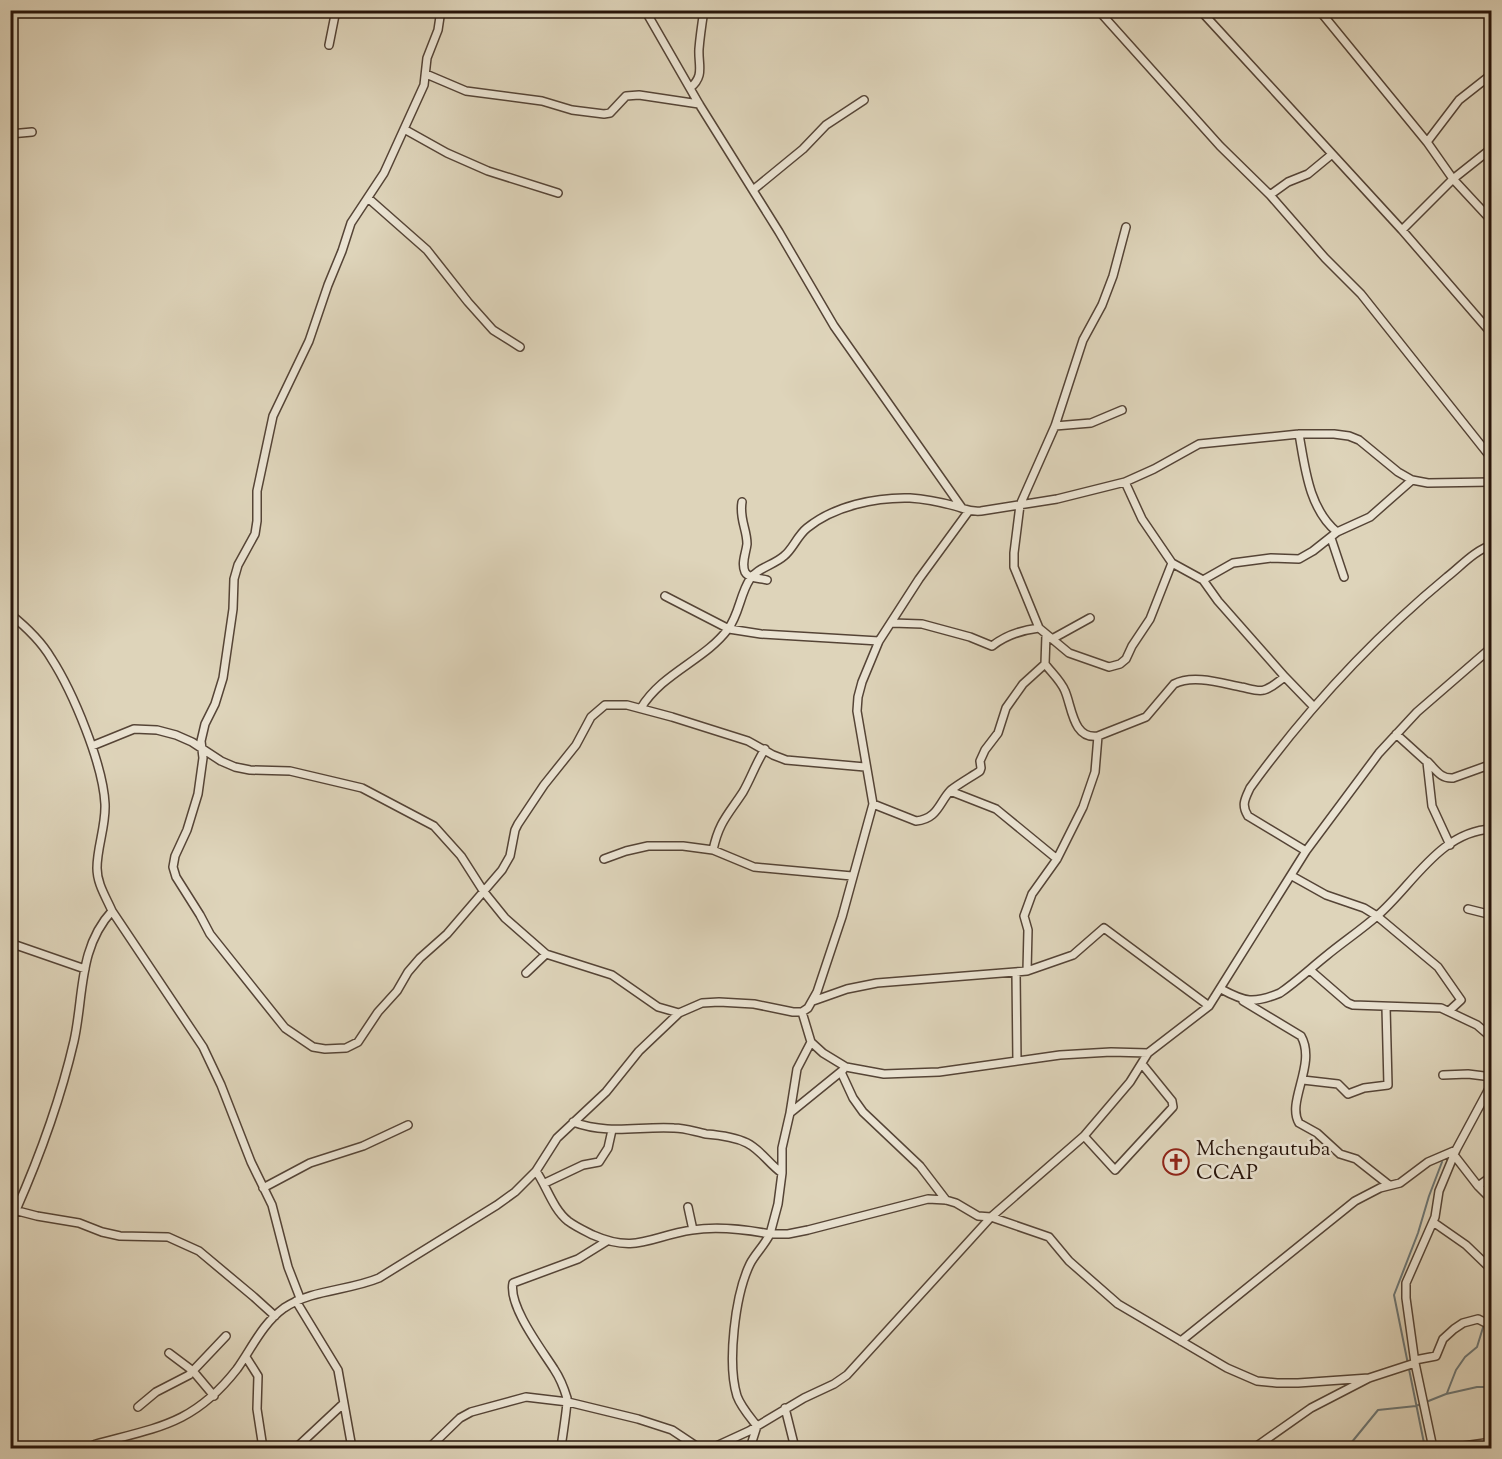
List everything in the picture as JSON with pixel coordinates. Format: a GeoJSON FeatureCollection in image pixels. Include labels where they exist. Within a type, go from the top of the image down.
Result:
{"type":"FeatureCollection","features":[{"type":"Feature","properties":{"kind":"street"},"geometry":{"type":"LineString","coordinates":[[329,45],[336,10]]}},
{"type":"Feature","properties":{"kind":"street"},"geometry":{"type":"LineString","coordinates":[[441,10],[438,30],[427,58],[424,84],[384,173],[346,232],[342,251],[312,335],[273,416],[257,491],[255,534],[236,573],[223,678],[215,704],[205,724],[201,741],[203,765],[198,794],[188,830],[175,856],[173,867],[176,877],[210,934],[273,1016],[285,1028],[313,1047],[346,1048],[358,1041],[378,1012],[397,991],[408,972],[447,934],[507,863],[518,824],[544,785],[576,745],[591,717],[607,704],[640,708],[748,741],[781,758],[793,761],[865,766]]}},
{"type":"Feature","properties":{"kind":"street"},"geometry":{"type":"LineString","coordinates":[[645,10],[699,104],[834,326],[965,510]]}},
{"type":"Feature","properties":{"kind":"street"},"geometry":{"type":"LineString","coordinates":[[690,88],[700,75],[699,46],[704,10]]}},
{"type":"Feature","properties":{"kind":"street"},"geometry":{"type":"LineString","coordinates":[[1098,10],[1220,146],[1270,195],[1325,258],[1361,294],[1491,459]]}},
{"type":"Feature","properties":{"kind":"street"},"geometry":{"type":"LineString","coordinates":[[1200,10],[1402,230],[1491,334]]}},
{"type":"Feature","properties":{"kind":"street"},"geometry":{"type":"LineString","coordinates":[[1319,10],[1426,142],[1453,179],[1491,221]]}},
{"type":"Feature","properties":{"kind":"street"},"geometry":{"type":"LineString","coordinates":[[426,74],[466,91],[542,101],[572,110],[604,114],[610,112],[626,96],[639,94],[699,104]]}},
{"type":"Feature","properties":{"kind":"street"},"geometry":{"type":"LineString","coordinates":[[1426,142],[1459,100],[1491,74]]}},
{"type":"Feature","properties":{"kind":"street"},"geometry":{"type":"LineString","coordinates":[[753,190],[803,149],[826,124],[864,100]]}},
{"type":"Feature","properties":{"kind":"street"},"geometry":{"type":"LineString","coordinates":[[404,129],[478,167],[558,193]]}},
{"type":"Feature","properties":{"kind":"street"},"geometry":{"type":"LineString","coordinates":[[10,134],[32,132]]}},
{"type":"Feature","properties":{"kind":"street"},"geometry":{"type":"LineString","coordinates":[[1402,230],[1453,179],[1491,148]]}},
{"type":"Feature","properties":{"kind":"street"},"geometry":{"type":"LineString","coordinates":[[1270,195],[1288,182],[1308,174],[1331,155]]}},
{"type":"Feature","properties":{"kind":"street"},"geometry":{"type":"LineString","coordinates":[[368,198],[427,250],[493,330],[520,347]]}},
{"type":"Feature","properties":{"kind":"street"},"geometry":{"type":"LineString","coordinates":[[1126,227],[1113,276],[1102,304],[1083,340],[1055,426],[1020,505],[1014,567],[1039,628],[1069,653],[1102,666],[1114,667],[1123,663],[1150,620],[1172,563]]}},
{"type":"Feature","properties":{"kind":"street"},"geometry":{"type":"LineString","coordinates":[[1055,426],[1091,423],[1122,410]]}},
{"type":"Feature","properties":{"kind":"street"},"geometry":{"type":"LineString","coordinates":[[1299,434],[1309,489],[1334,535],[1344,577]]}},
{"type":"Feature","properties":{"kind":"street"},"geometry":{"type":"LineString","coordinates":[[640,708],[659,686],[707,650],[729,629],[751,578],[786,555],[793,543],[807,528],[853,505],[887,499],[910,498],[933,500],[965,510],[1020,505],[1057,499],[1125,482],[1199,444],[1299,434],[1334,434],[1359,440],[1398,472],[1412,480],[1428,483],[1491,482]]}},
{"type":"Feature","properties":{"kind":"street"},"geometry":{"type":"LineString","coordinates":[[1203,580],[1233,563],[1270,558],[1299,559],[1334,535],[1370,517],[1412,480]]}},
{"type":"Feature","properties":{"kind":"street"},"geometry":{"type":"LineString","coordinates":[[1125,482],[1142,519],[1172,563],[1203,580],[1218,601],[1313,706]]}},
{"type":"Feature","properties":{"kind":"street"},"geometry":{"type":"LineString","coordinates":[[742,502],[740,513],[747,541],[744,561],[746,573],[751,578],[767,580]]}},
{"type":"Feature","properties":{"kind":"street"},"geometry":{"type":"LineString","coordinates":[[813,1001],[842,917],[873,804],[857,711],[858,697],[879,641],[965,510]]}},
{"type":"Feature","properties":{"kind":"street"},"geometry":{"type":"LineString","coordinates":[[1306,851],[1248,816],[1244,810],[1244,803],[1256,780],[1313,706],[1388,628],[1477,553],[1491,545]]}},
{"type":"Feature","properties":{"kind":"street"},"geometry":{"type":"LineString","coordinates":[[665,596],[729,629],[761,634],[879,641]]}},
{"type":"Feature","properties":{"kind":"street"},"geometry":{"type":"LineString","coordinates":[[10,614],[51,657],[92,746],[105,806],[97,867],[101,888],[112,911],[203,1047],[216,1075],[272,1205],[298,1300],[338,1370],[352,1449]]}},
{"type":"Feature","properties":{"kind":"street"},"geometry":{"type":"LineString","coordinates":[[1049,637],[1090,618]]}},
{"type":"Feature","properties":{"kind":"street"},"geometry":{"type":"LineString","coordinates":[[892,623],[922,624],[970,637],[992,646],[1000,639],[1039,628]]}},
{"type":"Feature","properties":{"kind":"street"},"geometry":{"type":"LineString","coordinates":[[873,804],[918,821],[938,811],[950,792],[981,770],[980,761],[998,733],[1006,708],[1023,684],[1045,663],[1049,637]]}},
{"type":"Feature","properties":{"kind":"street"},"geometry":{"type":"LineString","coordinates":[[712,1449],[847,1375],[991,1217],[1084,1136],[1130,1082],[1148,1053],[1209,1006],[1306,851],[1396,734],[1434,696],[1491,647]]}},
{"type":"Feature","properties":{"kind":"street"},"geometry":{"type":"LineString","coordinates":[[1045,663],[1064,688],[1074,721],[1086,735],[1092,737],[1146,717],[1174,684],[1180,681],[1222,683],[1260,691],[1271,687],[1285,677]]}},
{"type":"Feature","properties":{"kind":"street"},"geometry":{"type":"LineString","coordinates":[[92,746],[127,731],[142,729],[176,735],[235,767],[250,770],[290,771],[355,785],[434,826],[461,856],[484,892],[505,918],[546,954],[612,975],[658,1006],[679,1013]]}},
{"type":"Feature","properties":{"kind":"street"},"geometry":{"type":"LineString","coordinates":[[1396,734],[1443,777],[1453,778],[1491,764]]}},
{"type":"Feature","properties":{"kind":"street"},"geometry":{"type":"LineString","coordinates":[[1027,971],[1028,930],[1024,916],[1032,894],[1058,859],[1083,807],[1095,772],[1098,736]]}},
{"type":"Feature","properties":{"kind":"street"},"geometry":{"type":"LineString","coordinates":[[713,850],[723,818],[742,793],[765,749]]}},
{"type":"Feature","properties":{"kind":"street"},"geometry":{"type":"LineString","coordinates":[[1427,762],[1432,806],[1449,844]]}},
{"type":"Feature","properties":{"kind":"street"},"geometry":{"type":"LineString","coordinates":[[950,792],[996,808],[1058,859]]}},
{"type":"Feature","properties":{"kind":"street"},"geometry":{"type":"LineString","coordinates":[[1243,1001],[1270,998],[1280,993],[1377,916],[1430,860],[1449,844],[1478,831],[1491,829]]}},
{"type":"Feature","properties":{"kind":"street"},"geometry":{"type":"LineString","coordinates":[[604,859],[626,851],[659,845],[713,850],[754,867],[852,876]]}},
{"type":"Feature","properties":{"kind":"street"},"geometry":{"type":"LineString","coordinates":[[1292,876],[1326,895],[1364,908],[1377,916],[1438,967],[1461,1000],[1449,1011]]}},
{"type":"Feature","properties":{"kind":"street"},"geometry":{"type":"LineString","coordinates":[[1468,909],[1491,915]]}},
{"type":"Feature","properties":{"kind":"street"},"geometry":{"type":"LineString","coordinates":[[10,1217],[41,1149],[74,1040],[84,969],[102,922],[112,911]]}},
{"type":"Feature","properties":{"kind":"street"},"geometry":{"type":"LineString","coordinates":[[88,1449],[96,1444],[157,1428],[184,1417],[214,1396],[246,1357],[266,1324],[274,1316],[298,1300],[362,1285],[379,1278],[497,1206],[536,1171],[553,1143],[606,1092],[639,1051],[679,1013],[702,1003],[737,1002],[802,1012],[813,1001],[847,989],[877,983],[1027,971],[1073,955],[1104,928],[1209,1006]]}},
{"type":"Feature","properties":{"kind":"street"},"geometry":{"type":"LineString","coordinates":[[10,944],[84,969]]}},
{"type":"Feature","properties":{"kind":"street"},"geometry":{"type":"LineString","coordinates":[[526,973],[546,954]]}},
{"type":"Feature","properties":{"kind":"street"},"geometry":{"type":"LineString","coordinates":[[1310,970],[1348,1003],[1360,1006],[1437,1008],[1449,1011],[1477,1025],[1491,1038]]}},
{"type":"Feature","properties":{"kind":"street"},"geometry":{"type":"LineString","coordinates":[[1016,973],[1017,1061]]}},
{"type":"Feature","properties":{"kind":"street"},"geometry":{"type":"LineString","coordinates":[[1221,989],[1301,1036],[1305,1049],[1303,1080],[1295,1110],[1299,1123],[1317,1133],[1340,1154],[1356,1159],[1389,1185]]}},
{"type":"Feature","properties":{"kind":"street"},"geometry":{"type":"LineString","coordinates":[[1303,1080],[1338,1084],[1348,1094],[1364,1088],[1388,1085],[1386,1007]]}},
{"type":"Feature","properties":{"kind":"street"},"geometry":{"type":"LineString","coordinates":[[802,1012],[811,1042],[844,1069],[884,1074],[921,1073],[1082,1054],[1148,1053]]}},
{"type":"Feature","properties":{"kind":"street"},"geometry":{"type":"LineString","coordinates":[[757,1426],[736,1394],[734,1333],[736,1315],[748,1268],[770,1234],[782,1186],[782,1148],[797,1069],[811,1042]]}},
{"type":"Feature","properties":{"kind":"street"},"geometry":{"type":"LineString","coordinates":[[1084,1136],[1115,1170],[1173,1107],[1172,1101],[1142,1064]]}},
{"type":"Feature","properties":{"kind":"street"},"geometry":{"type":"LineString","coordinates":[[790,1113],[844,1069]]}},
{"type":"Feature","properties":{"kind":"street"},"geometry":{"type":"LineString","coordinates":[[844,1069],[853,1098],[863,1112],[920,1166],[946,1200]]}},
{"type":"Feature","properties":{"kind":"street"},"geometry":{"type":"LineString","coordinates":[[1443,1075],[1468,1074],[1491,1077]]}},
{"type":"Feature","properties":{"kind":"street"},"geometry":{"type":"LineString","coordinates":[[1433,1449],[1415,1362],[1406,1283],[1433,1222],[1439,1191],[1455,1152],[1491,1083]]}},
{"type":"Feature","properties":{"kind":"street"},"geometry":{"type":"LineString","coordinates":[[573,1122],[592,1128],[612,1130],[676,1128],[739,1140],[750,1144],[782,1173]]}},
{"type":"Feature","properties":{"kind":"street"},"geometry":{"type":"LineString","coordinates":[[263,1188],[310,1163],[363,1146],[408,1125]]}},
{"type":"Feature","properties":{"kind":"street"},"geometry":{"type":"LineString","coordinates":[[545,1183],[583,1165],[599,1162],[608,1148],[612,1130]]}},
{"type":"Feature","properties":{"kind":"street"},"geometry":{"type":"LineString","coordinates":[[1181,1341],[1355,1201],[1371,1191],[1400,1183],[1428,1162],[1455,1152]]}},
{"type":"Feature","properties":{"kind":"street"},"geometry":{"type":"LineString","coordinates":[[1455,1152],[1478,1186],[1491,1200]]}},
{"type":"Feature","properties":{"kind":"street"},"geometry":{"type":"LineString","coordinates":[[536,1171],[545,1183],[560,1213],[568,1221],[607,1241],[623,1245],[693,1230],[726,1227],[770,1234],[788,1234],[919,1201],[946,1200],[978,1216],[991,1217],[1049,1237],[1069,1261],[1118,1304],[1227,1368],[1257,1381],[1298,1383],[1369,1378]]}},
{"type":"Feature","properties":{"kind":"street"},"geometry":{"type":"LineString","coordinates":[[1478,1186],[1491,1176]]}},
{"type":"Feature","properties":{"kind":"street"},"geometry":{"type":"LineString","coordinates":[[688,1207],[693,1230]]}},
{"type":"Feature","properties":{"kind":"street"},"geometry":{"type":"LineString","coordinates":[[13,1209],[37,1216],[79,1223],[120,1236],[168,1237],[199,1251],[246,1289],[274,1316]]}},
{"type":"Feature","properties":{"kind":"street"},"geometry":{"type":"LineString","coordinates":[[1433,1222],[1466,1245],[1491,1270]]}},
{"type":"Feature","properties":{"kind":"street"},"geometry":{"type":"LineString","coordinates":[[561,1449],[563,1422],[568,1402],[560,1378],[541,1352],[522,1315],[514,1296],[513,1283],[578,1259],[607,1241]]}},
{"type":"Feature","properties":{"kind":"street"},"geometry":{"type":"LineString","coordinates":[[1254,1449],[1311,1408],[1369,1378],[1436,1356],[1443,1339],[1463,1323],[1478,1319],[1491,1326]]}},
{"type":"Feature","properties":{"kind":"street"},"geometry":{"type":"LineString","coordinates":[[138,1407],[156,1392],[184,1379],[226,1336]]}},
{"type":"Feature","properties":{"kind":"street"},"geometry":{"type":"LineString","coordinates":[[169,1353],[193,1371],[214,1396]]}},
{"type":"Feature","properties":{"kind":"street"},"geometry":{"type":"LineString","coordinates":[[246,1357],[258,1376],[257,1409],[263,1449]]}},
{"type":"Feature","properties":{"kind":"street"},"geometry":{"type":"LineString","coordinates":[[429,1449],[460,1418],[471,1412],[526,1397],[568,1402],[638,1419],[672,1430],[699,1449]]}},
{"type":"Feature","properties":{"kind":"street"},"geometry":{"type":"LineString","coordinates":[[296,1449],[343,1404]]}},
{"type":"Feature","properties":{"kind":"street"},"geometry":{"type":"LineString","coordinates":[[785,1408],[795,1449]]}},
{"type":"Feature","properties":{"kind":"street"},"geometry":{"type":"LineString","coordinates":[[750,1449],[757,1426]]}},
{"type":"Feature","properties":{"kind":"street"},"geometry":{"type":"LineString","coordinates":[[1449,1449],[1491,1442]]}},
{"type":"Feature","properties":{"kind":"waterway"},"geometry":{"type":"LineString","coordinates":[[1425,1448],[1394,1295],[1442,1162]]}},
{"type":"Feature","properties":{"kind":"waterway"},"geometry":{"type":"LineString","coordinates":[[1447,1393],[1456,1370],[1465,1357],[1477,1347],[1485,1321],[1492,1318]]}},
{"type":"Feature","properties":{"kind":"waterway"},"geometry":{"type":"LineString","coordinates":[[1347,1448],[1378,1410],[1416,1406],[1446,1394],[1477,1387],[1492,1387]]}},
{"type":"Feature","properties":{"kind":"place","name":"Mchengautuba CCAP"},"geometry":{"type":"Point","coordinates":[1176,1162]}}]}
